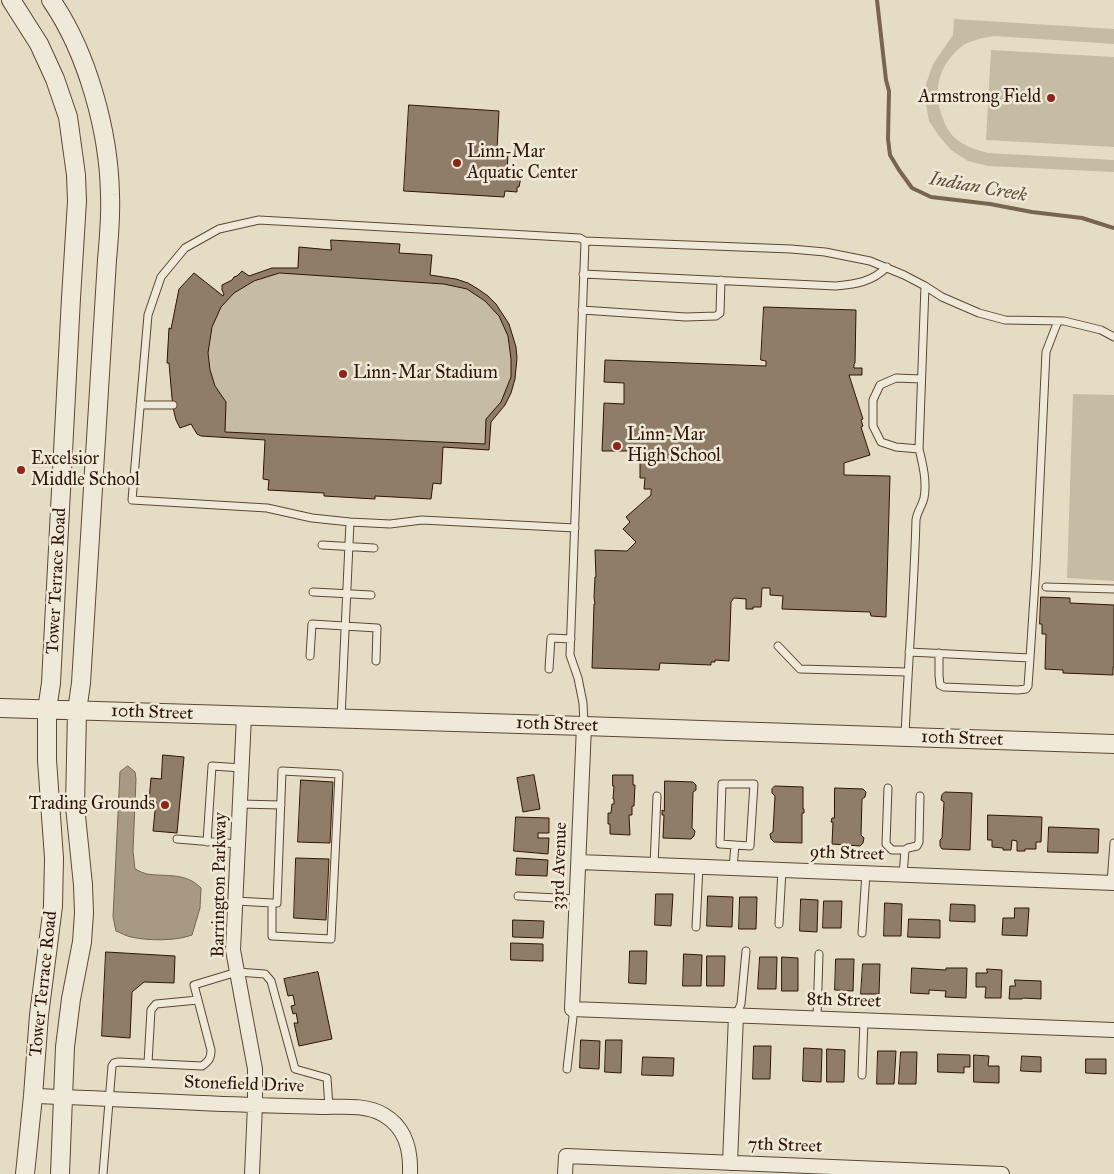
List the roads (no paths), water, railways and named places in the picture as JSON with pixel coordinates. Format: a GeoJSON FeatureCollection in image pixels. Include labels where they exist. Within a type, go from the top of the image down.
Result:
{"type":"FeatureCollection","features":[{"type":"Feature","properties":{"kind":"street","name":"Tower Terrace Road"},"geometry":{"type":"LineString","coordinates":[[11,0],[39,44],[55,79],[68,117],[76,175],[77,210],[51,683],[47,710],[47,760],[54,858],[53,906],[39,1016],[25,1174]]}},
{"type":"Feature","properties":{"kind":"street","name":"Tower Terrace Road"},"geometry":{"type":"LineString","coordinates":[[51,0],[70,31],[94,92],[109,170],[110,195],[108,260],[77,711],[75,806],[84,913],[82,942],[71,999],[66,1047],[60,1174]]}},
{"type":"Feature","properties":{"kind":"street","name":"10th Street"},"geometry":{"type":"LineString","coordinates":[[0,708],[1114,744]]}},
{"type":"Feature","properties":{"kind":"street","name":"Barrington Parkway"},"geometry":{"type":"LineString","coordinates":[[244,716],[233,950],[255,1069],[252,1174]]}},
{"type":"Feature","properties":{"kind":"street","name":"33rd Avenue"},"geometry":{"type":"LineString","coordinates":[[572,1009],[584,726]]}},
{"type":"Feature","properties":{"kind":"street","name":"9th Street"},"geometry":{"type":"LineString","coordinates":[[578,862],[1113,883]]}},
{"type":"Feature","properties":{"kind":"street","name":"8th Street"},"geometry":{"type":"LineString","coordinates":[[572,1009],[1114,1030]]}},
{"type":"Feature","properties":{"kind":"street"},"geometry":{"type":"LineString","coordinates":[[730,1162],[736,1015]]}},
{"type":"Feature","properties":{"kind":"street","name":"Stonefield Drive"},"geometry":{"type":"LineString","coordinates":[[33,1096],[364,1108],[384,1115],[395,1123],[403,1134],[409,1147],[410,1174]]}},
{"type":"Feature","properties":{"kind":"street","name":"7th Street"},"geometry":{"type":"LineString","coordinates":[[565,1174],[566,1156],[1002,1174]]}},
{"type":"Feature","properties":{"kind":"lane"},"geometry":{"type":"LineString","coordinates":[[575,528],[422,520],[390,524],[350,522],[312,518],[267,508],[132,500],[148,314],[161,277],[185,248],[219,229],[259,220],[580,238],[585,241],[791,249],[825,252],[870,261],[904,275],[942,297],[979,313],[1005,320],[1064,321],[1101,330],[1114,337]]}},
{"type":"Feature","properties":{"kind":"lane"},"geometry":{"type":"LineString","coordinates":[[584,726],[584,703],[570,655],[585,241]]}},
{"type":"Feature","properties":{"kind":"lane"},"geometry":{"type":"LineString","coordinates":[[584,274],[836,286],[855,284],[871,279],[887,267]]}},
{"type":"Feature","properties":{"kind":"lane"},"geometry":{"type":"LineString","coordinates":[[582,310],[716,316],[720,313],[721,280]]}},
{"type":"Feature","properties":{"kind":"lane"},"geometry":{"type":"LineString","coordinates":[[905,737],[917,514],[924,499],[924,472],[919,449],[925,286]]}},
{"type":"Feature","properties":{"kind":"lane"},"geometry":{"type":"LineString","coordinates":[[939,654],[940,685],[944,687],[1018,690],[1028,686],[1036,566],[1046,352],[1058,321]]}},
{"type":"Feature","properties":{"kind":"lane"},"geometry":{"type":"LineString","coordinates":[[919,449],[896,448],[881,442],[873,426],[874,400],[880,385],[896,378],[921,378]]}},
{"type":"Feature","properties":{"kind":"lane"},"geometry":{"type":"LineString","coordinates":[[140,405],[173,405]]}},
{"type":"Feature","properties":{"kind":"lane"},"geometry":{"type":"LineString","coordinates":[[341,718],[350,522]]}},
{"type":"Feature","properties":{"kind":"lane"},"geometry":{"type":"LineString","coordinates":[[322,545],[374,548]]}},
{"type":"Feature","properties":{"kind":"lane"},"geometry":{"type":"LineString","coordinates":[[1046,586],[1114,589]]}},
{"type":"Feature","properties":{"kind":"lane"},"geometry":{"type":"LineString","coordinates":[[313,592],[372,595]]}},
{"type":"Feature","properties":{"kind":"lane"},"geometry":{"type":"LineString","coordinates":[[310,656],[312,624],[377,628],[376,661]]}},
{"type":"Feature","properties":{"kind":"lane"},"geometry":{"type":"LineString","coordinates":[[549,669],[551,638],[571,639]]}},
{"type":"Feature","properties":{"kind":"lane"},"geometry":{"type":"LineString","coordinates":[[778,646],[800,669],[907,672]]}},
{"type":"Feature","properties":{"kind":"lane"},"geometry":{"type":"LineString","coordinates":[[909,652],[1030,658]]}},
{"type":"Feature","properties":{"kind":"lane"},"geometry":{"type":"LineString","coordinates":[[207,842],[212,766],[242,768]]}},
{"type":"Feature","properties":{"kind":"lane"},"geometry":{"type":"LineString","coordinates":[[236,902],[272,903],[277,904],[282,771],[339,774],[330,938],[272,936],[272,903]]}},
{"type":"Feature","properties":{"kind":"lane"},"geometry":{"type":"LineString","coordinates":[[722,784],[754,784],[750,846],[735,845],[720,844],[722,784]]}},
{"type":"Feature","properties":{"kind":"lane"},"geometry":{"type":"LineString","coordinates":[[888,788],[886,844],[892,850],[905,850],[917,846],[920,796]]}},
{"type":"Feature","properties":{"kind":"lane"},"geometry":{"type":"LineString","coordinates":[[654,865],[657,796]]}},
{"type":"Feature","properties":{"kind":"lane"},"geometry":{"type":"LineString","coordinates":[[240,804],[281,805]]}},
{"type":"Feature","properties":{"kind":"lane"},"geometry":{"type":"LineString","coordinates":[[177,839],[238,844]]}},
{"type":"Feature","properties":{"kind":"lane"},"geometry":{"type":"LineString","coordinates":[[1113,883],[1114,843]]}},
{"type":"Feature","properties":{"kind":"lane"},"geometry":{"type":"LineString","coordinates":[[733,868],[735,845]]}},
{"type":"Feature","properties":{"kind":"lane"},"geometry":{"type":"LineString","coordinates":[[903,875],[905,850]]}},
{"type":"Feature","properties":{"kind":"lane"},"geometry":{"type":"LineString","coordinates":[[696,927],[699,866]]}},
{"type":"Feature","properties":{"kind":"lane"},"geometry":{"type":"LineString","coordinates":[[779,924],[782,870]]}},
{"type":"Feature","properties":{"kind":"lane"},"geometry":{"type":"LineString","coordinates":[[862,933],[866,873]]}},
{"type":"Feature","properties":{"kind":"lane"},"geometry":{"type":"LineString","coordinates":[[518,896],[577,899]]}},
{"type":"Feature","properties":{"kind":"lane"},"geometry":{"type":"LineString","coordinates":[[736,1015],[741,1004],[746,951]]}},
{"type":"Feature","properties":{"kind":"lane"},"geometry":{"type":"LineString","coordinates":[[817,1019],[819,954]]}},
{"type":"Feature","properties":{"kind":"lane"},"geometry":{"type":"LineString","coordinates":[[103,1174],[112,1066],[119,1062],[202,1066],[211,1057],[211,1050],[194,985],[238,972],[265,974],[271,981],[295,1069],[327,1078],[329,1107]]}},
{"type":"Feature","properties":{"kind":"lane"},"geometry":{"type":"LineString","coordinates":[[148,1063],[151,1010],[153,1006],[156,1004],[198,1000]]}},
{"type":"Feature","properties":{"kind":"lane"},"geometry":{"type":"LineString","coordinates":[[567,1069],[573,1017],[572,1009]]}},
{"type":"Feature","properties":{"kind":"lane"},"geometry":{"type":"LineString","coordinates":[[862,1074],[864,1020]]}},
{"type":"Feature","properties":{"kind":"waterway","name":"Indian Creek"},"geometry":{"type":"LineString","coordinates":[[877,0],[886,80],[889,91],[888,139],[890,155],[912,188],[931,197],[1082,218],[1114,228]]}},
{"type":"Feature","properties":{"kind":"place","name":"Armstrong Field"},"geometry":{"type":"Point","coordinates":[1051,98]}},
{"type":"Feature","properties":{"kind":"place","name":"Linn-Mar Aquatic Center"},"geometry":{"type":"Point","coordinates":[457,163]}},
{"type":"Feature","properties":{"kind":"place","name":"Linn-Mar Stadium"},"geometry":{"type":"Point","coordinates":[343,374]}},
{"type":"Feature","properties":{"kind":"place","name":"Linn-Mar High School"},"geometry":{"type":"Point","coordinates":[617,446]}},
{"type":"Feature","properties":{"kind":"place","name":"Excelsior Middle School"},"geometry":{"type":"Point","coordinates":[21,470]}},
{"type":"Feature","properties":{"kind":"place","name":"Trading Grounds"},"geometry":{"type":"Point","coordinates":[165,805]}}]}
